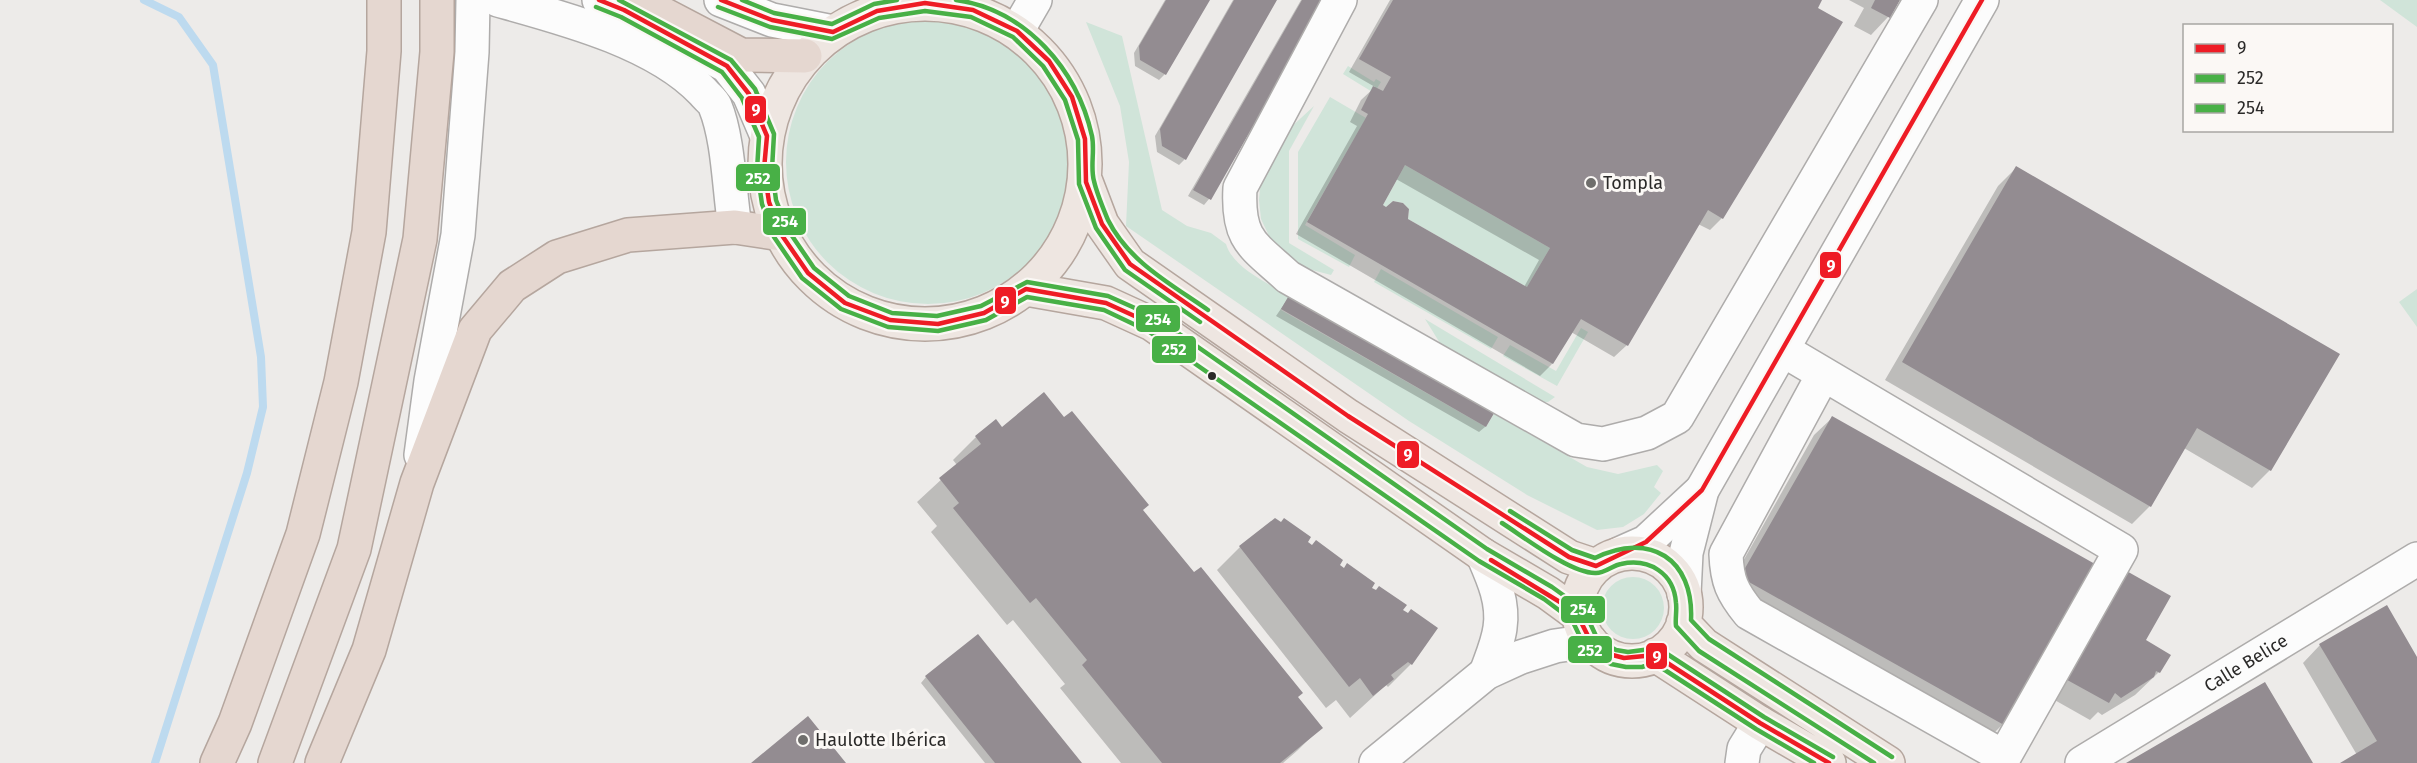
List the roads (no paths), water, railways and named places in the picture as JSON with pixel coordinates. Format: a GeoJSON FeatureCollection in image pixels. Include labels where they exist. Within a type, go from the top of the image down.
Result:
{"type":"FeatureCollection","features":[{"type":"Feature","properties":{"kind":"highway"},"geometry":{"type":"LineString","coordinates":[[217,763],[235,723],[303,534],[340,382],[369,232],[384,51],[384,0]]}},
{"type":"Feature","properties":{"kind":"highway"},"geometry":{"type":"LineString","coordinates":[[275,763],[354,549],[418,250],[437,52],[438,0]]}},
{"type":"Feature","properties":{"kind":"highway"},"geometry":{"type":"LineString","coordinates":[[636,0],[741,55],[806,56]]}},
{"type":"Feature","properties":{"kind":"highway"},"geometry":{"type":"LineString","coordinates":[[322,763],[369,650],[417,483],[475,330],[512,286],[557,257],[628,235],[735,227],[781,234]]}},
{"type":"Feature","properties":{"kind":"main road"},"geometry":{"type":"LineString","coordinates":[[925,3],[973,10],[1017,32],[1049,61],[1072,97],[1085,139],[1086,182],[1076,223],[1055,259],[1026,290],[984,313],[938,324],[890,320],[845,303],[817,281],[808,273],[781,234],[769,202],[764,169],[767,136],[779,98],[788,80],[806,56],[833,32],[877,11],[925,3]]}},
{"type":"Feature","properties":{"kind":"main road"},"geometry":{"type":"LineString","coordinates":[[1086,182],[1102,224],[1130,264],[1348,416],[1569,558],[1608,560],[1633,552],[1658,560],[1670,568],[1679,580],[1684,609],[1704,645],[1888,763]]}},
{"type":"Feature","properties":{"kind":"main road"},"geometry":{"type":"LineString","coordinates":[[1026,290],[1106,303],[1152,324],[1483,555],[1548,593],[1613,657],[1627,660],[1655,656],[1667,648],[1677,637],[1684,609]]}},
{"type":"Feature","properties":{"kind":"main road"},"geometry":{"type":"LineString","coordinates":[[1584,628],[1578,601],[1581,588],[1608,560]]}},
{"type":"Feature","properties":{"kind":"main road"},"geometry":{"type":"LineString","coordinates":[[1655,656],[1760,723],[1829,763]]}},
{"type":"Feature","properties":{"kind":"street"},"geometry":{"type":"LineString","coordinates":[[417,483],[431,381],[458,235],[472,52],[473,0]]}},
{"type":"Feature","properties":{"kind":"street"},"geometry":{"type":"LineString","coordinates":[[599,0],[624,10],[727,66],[749,94],[767,136]]}},
{"type":"Feature","properties":{"kind":"street"},"geometry":{"type":"LineString","coordinates":[[721,0],[772,20],[833,32]]}},
{"type":"Feature","properties":{"kind":"street"},"geometry":{"type":"LineString","coordinates":[[1017,32],[1035,0]]}},
{"type":"Feature","properties":{"kind":"street"},"geometry":{"type":"LineString","coordinates":[[1340,0],[1240,188],[1239,211],[1247,239],[1288,277],[1576,440],[1603,444],[1647,433],[1677,417],[1921,0]]}},
{"type":"Feature","properties":{"kind":"street"},"geometry":{"type":"LineString","coordinates":[[1684,609],[1686,553],[1702,490],[1982,0]]}},
{"type":"Feature","properties":{"kind":"street"},"geometry":{"type":"LineString","coordinates":[[512,4],[603,32],[647,53],[692,80],[714,104],[723,134],[735,227]]}},
{"type":"Feature","properties":{"kind":"street"},"geometry":{"type":"LineString","coordinates":[[1783,350],[2121,550],[2004,757],[1749,613],[1734,595],[1727,574],[1726,554],[1823,375]]}},
{"type":"Feature","properties":{"kind":"street"},"geometry":{"type":"LineString","coordinates":[[1608,560],[1646,542],[1702,490]]}},
{"type":"Feature","properties":{"kind":"street"},"geometry":{"type":"LineString","coordinates":[[1483,555],[1494,580],[1500,603],[1500,628],[1486,673]]}},
{"type":"Feature","properties":{"kind":"street","name":"Calle Belice"},"geometry":{"type":"LineString","coordinates":[[2082,763],[2414,566]]}},
{"type":"Feature","properties":{"kind":"street"},"geometry":{"type":"LineString","coordinates":[[1376,763],[1486,673],[1521,657],[1555,646],[1584,628]]}},
{"type":"Feature","properties":{"kind":"street"},"geometry":{"type":"LineString","coordinates":[[1742,763],[1744,749],[1760,723]]}},
{"type":"Feature","properties":{"kind":"waterway"},"geometry":{"type":"LineString","coordinates":[[144,0],[179,17],[213,65],[261,357],[263,407],[247,473],[155,763]]}},
{"type":"Feature","properties":{"kind":"place","name":"Tompla"},"geometry":{"type":"Point","coordinates":[1591,183]}},
{"type":"Feature","properties":{"kind":"place","name":"Haulotte Ibérica"},"geometry":{"type":"Point","coordinates":[803,740]}}]}
